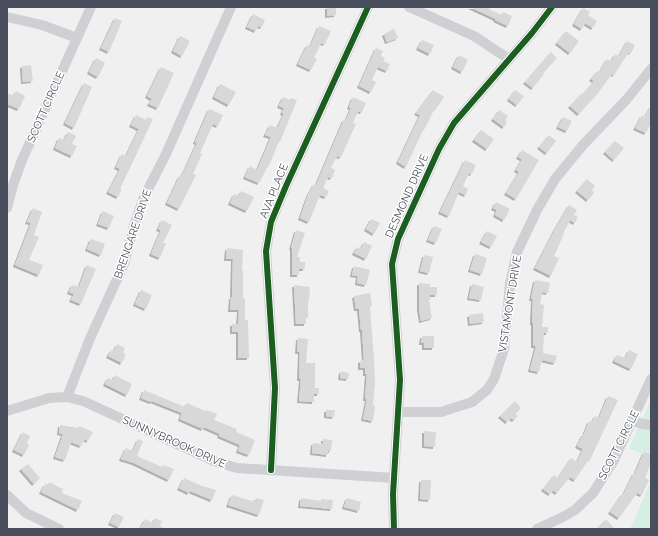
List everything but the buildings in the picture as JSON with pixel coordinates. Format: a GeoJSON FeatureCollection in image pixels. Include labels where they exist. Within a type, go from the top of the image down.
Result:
{"type":"FeatureCollection","features":[{"type":"Feature","properties":{"kind":"street","name":"SCOTT CIRCLE"},"geometry":{"type":"LineString","coordinates":[[7,208],[22,160],[91,7]]}},
{"type":"Feature","properties":{"kind":"street","name":"BRENGARE DRIVE"},"geometry":{"type":"LineString","coordinates":[[67,397],[91,336],[124,264],[134,226],[144,197],[166,154],[231,7]]}},
{"type":"Feature","properties":{"kind":"street","name":"AVA PLACE"},"geometry":{"type":"LineString","coordinates":[[271,470],[275,388],[266,251],[271,222],[368,7]]}},
{"type":"Feature","properties":{"kind":"street"},"geometry":{"type":"LineString","coordinates":[[409,7],[474,36],[509,60]]}},
{"type":"Feature","properties":{"kind":"street","name":"DESMOND DRIVE"},"geometry":{"type":"LineString","coordinates":[[394,529],[392,508],[400,380],[392,264],[398,239],[439,149],[448,133],[461,114],[532,33],[552,7]]}},
{"type":"Feature","properties":{"kind":"street"},"geometry":{"type":"LineString","coordinates":[[7,17],[42,25],[77,38]]}},
{"type":"Feature","properties":{"kind":"street","name":"VISTAMONT DRIVE"},"geometry":{"type":"LineString","coordinates":[[398,412],[441,412],[472,402],[487,390],[494,379],[504,349],[510,283],[517,252],[537,210],[556,179],[583,146],[627,99],[651,69]]}},
{"type":"Feature","properties":{"kind":"street","name":"SCOTT CIRCLE"},"geometry":{"type":"LineString","coordinates":[[537,529],[557,521],[575,510],[593,493],[614,460],[651,378]]}},
{"type":"Feature","properties":{"kind":"street","name":"SUNNYBROOK DRIVE"},"geometry":{"type":"LineString","coordinates":[[7,411],[49,398],[67,397],[83,401],[225,465],[237,468],[394,478]]}},
{"type":"Feature","properties":{"kind":"street"},"geometry":{"type":"LineString","coordinates":[[632,420],[642,424],[651,425]]}},
{"type":"Feature","properties":{"kind":"street"},"geometry":{"type":"LineString","coordinates":[[7,495],[26,513],[59,529]]}},
{"type":"Feature","properties":{"kind":"green space"},"geometry":{"type":"Polygon","coordinates":[[[651,400],[651,458],[629,448],[651,400]]]}},
{"type":"Feature","properties":{"kind":"green space"},"geometry":{"type":"Polygon","coordinates":[[[651,481],[651,529],[630,529],[651,481]]]}},
{"type":"Feature","properties":{"kind":"cycle path"},"geometry":{"type":"LineString","coordinates":[[271,470],[275,388],[266,251],[271,222],[368,7]]}},
{"type":"Feature","properties":{"kind":"cycle path"},"geometry":{"type":"LineString","coordinates":[[394,529],[393,494],[400,380],[392,264],[398,239],[439,149],[454,123],[532,33],[552,7]]}}]}
